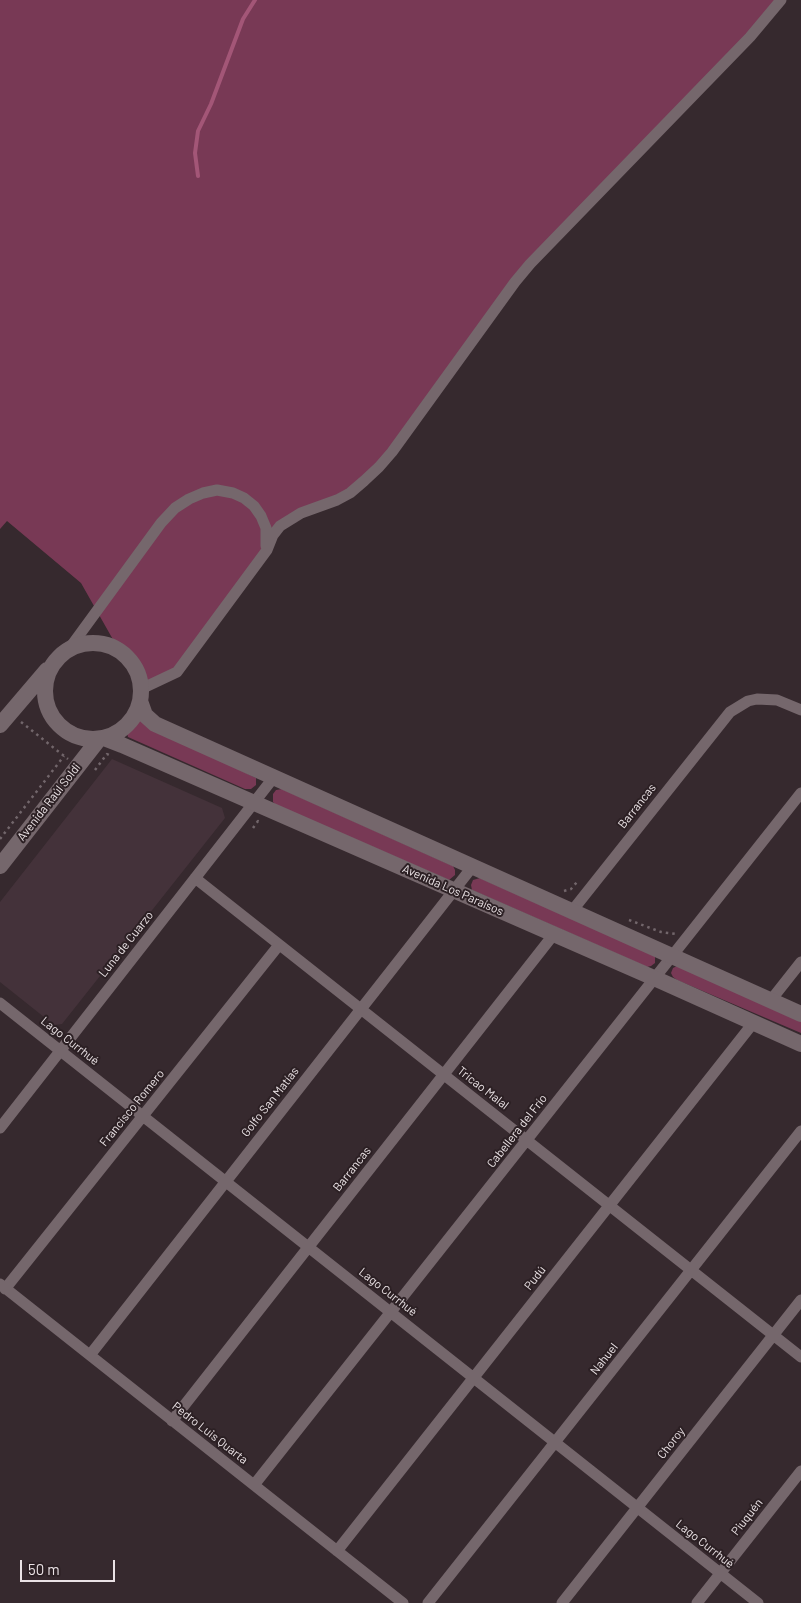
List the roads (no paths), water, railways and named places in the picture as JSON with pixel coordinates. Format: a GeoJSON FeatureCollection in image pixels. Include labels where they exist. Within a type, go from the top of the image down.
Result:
{"type":"FeatureCollection","features":[{"type":"Feature","properties":{"kind":"main road"},"geometry":{"type":"LineString","coordinates":[[0,725],[57,658],[69,649],[92,642],[115,648],[133,663],[139,677],[144,715],[152,722],[801,1014]]}},
{"type":"Feature","properties":{"kind":"main road","name":"Avenida Los Paraísos"},"geometry":{"type":"LineString","coordinates":[[52,665],[45,686],[46,701],[51,715],[60,726],[72,734],[86,739],[101,739],[254,803],[801,1044]]}},
{"type":"Feature","properties":{"kind":"main road"},"geometry":{"type":"LineString","coordinates":[[101,739],[116,734],[134,717],[140,695]]}},
{"type":"Feature","properties":{"kind":"main road","name":"Avenida Raúl Soldi"},"geometry":{"type":"LineString","coordinates":[[0,866],[101,739]]}},
{"type":"Feature","properties":{"kind":"street"},"geometry":{"type":"LineString","coordinates":[[140,695],[177,672],[267,550],[273,535],[280,526],[301,513],[337,500],[350,493],[379,467],[530,264],[750,37],[781,0]]}},
{"type":"Feature","properties":{"kind":"street"},"geometry":{"type":"LineString","coordinates":[[69,649],[161,523],[175,508],[189,499],[217,490],[233,493],[244,498],[254,506],[261,516],[266,528],[267,550]]}},
{"type":"Feature","properties":{"kind":"street","name":"Barrancas"},"geometry":{"type":"LineString","coordinates":[[572,911],[724,719],[739,705],[757,699],[777,700],[801,710]]}},
{"type":"Feature","properties":{"kind":"street","name":"Luna de Cuarzo"},"geometry":{"type":"LineString","coordinates":[[0,1128],[274,777]]}},
{"type":"Feature","properties":{"kind":"street","name":"Cabellera del Frío"},"geometry":{"type":"LineString","coordinates":[[254,1485],[801,793]]}},
{"type":"Feature","properties":{"kind":"street","name":"Golfo San Matías"},"geometry":{"type":"LineString","coordinates":[[90,1355],[473,866]]}},
{"type":"Feature","properties":{"kind":"street","name":"Tricao Malal"},"geometry":{"type":"LineString","coordinates":[[195,878],[801,1357]]}},
{"type":"Feature","properties":{"kind":"street","name":"Barrancas"},"geometry":{"type":"LineString","coordinates":[[172,1420],[554,934]]}},
{"type":"Feature","properties":{"kind":"street","name":"Francisco Romero"},"geometry":{"type":"LineString","coordinates":[[3,1287],[143,1116],[279,945]]}},
{"type":"Feature","properties":{"kind":"street"},"geometry":{"type":"LineString","coordinates":[[771,1000],[801,962]]}},
{"type":"Feature","properties":{"kind":"street","name":"Lago Currhué"},"geometry":{"type":"LineString","coordinates":[[0,1003],[758,1603]]}},
{"type":"Feature","properties":{"kind":"street","name":"Pudú"},"geometry":{"type":"LineString","coordinates":[[337,1551],[754,1022]]}},
{"type":"Feature","properties":{"kind":"street","name":"Nahuel"},"geometry":{"type":"LineString","coordinates":[[428,1603],[801,1131]]}},
{"type":"Feature","properties":{"kind":"street","name":"Pedro Luis Quarta"},"geometry":{"type":"LineString","coordinates":[[3,1287],[403,1603]]}},
{"type":"Feature","properties":{"kind":"street","name":"Choroy"},"geometry":{"type":"LineString","coordinates":[[562,1603],[801,1300]]}},
{"type":"Feature","properties":{"kind":"street","name":"Piuquén"},"geometry":{"type":"LineString","coordinates":[[697,1603],[801,1471]]}},
{"type":"Feature","properties":{"kind":"waterway"},"geometry":{"type":"LineString","coordinates":[[198,176],[195,153],[198,131],[211,104],[243,19],[255,0]]}}]}
